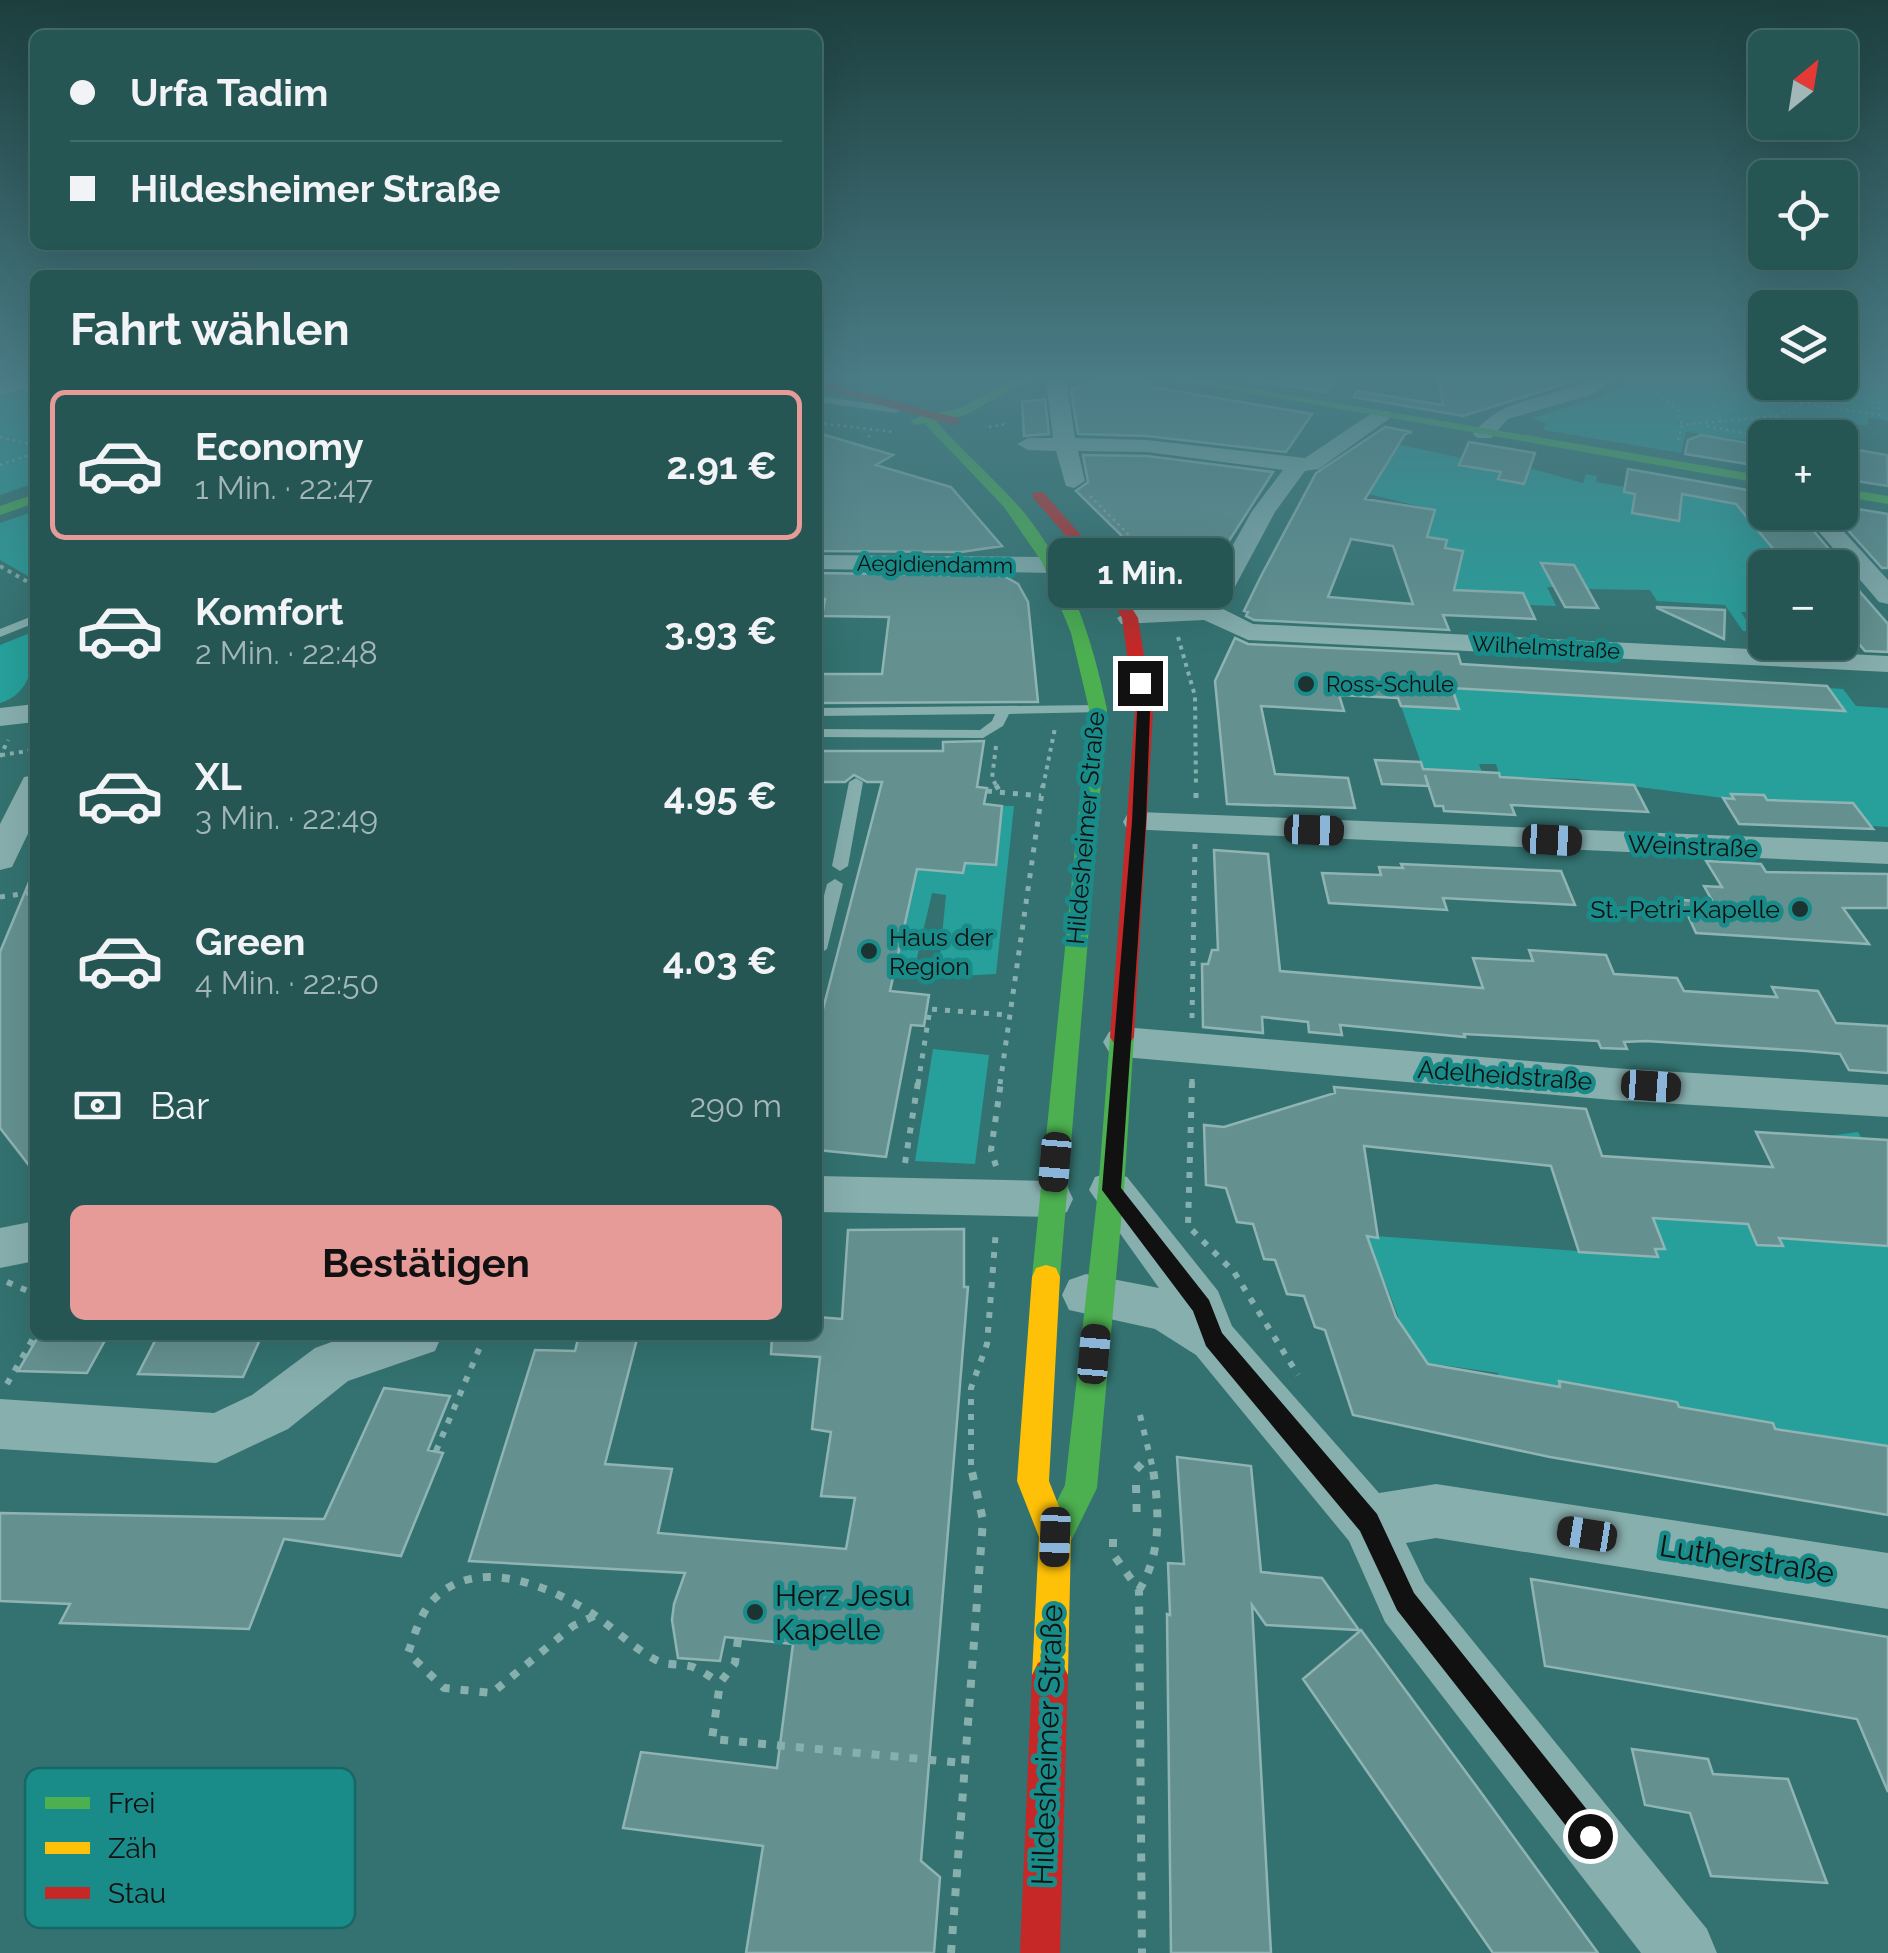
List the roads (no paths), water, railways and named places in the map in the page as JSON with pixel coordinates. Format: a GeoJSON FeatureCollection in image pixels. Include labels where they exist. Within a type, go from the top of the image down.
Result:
{"type":"FeatureCollection","features":[{"type":"Feature","properties":{"kind":"main road","name":"Hildesheimer Straße"},"geometry":{"type":"LineString","coordinates":[[973,466],[1022,518],[1053,565],[1086,640],[1098,709],[1051,1199],[1033,1481],[1055,1537],[1040,1953]]}},
{"type":"Feature","properties":{"kind":"main road"},"geometry":{"type":"LineString","coordinates":[[1666,466],[1748,478]]}},
{"type":"Feature","properties":{"kind":"main road","name":"Hildesheimer Straße"},"geometry":{"type":"LineString","coordinates":[[1024,481],[1096,562],[1130,618],[1144,712],[1112,1190],[1081,1488],[1055,1537]]}},
{"type":"Feature","properties":{"kind":"main road"},"geometry":{"type":"LineString","coordinates":[[1858,495],[1888,500]]}},
{"type":"Feature","properties":{"kind":"main road"},"geometry":{"type":"LineString","coordinates":[[0,511],[30,500]]}},
{"type":"Feature","properties":{"kind":"street"},"geometry":{"type":"LineString","coordinates":[[1071,466],[1074,481]]}},
{"type":"Feature","properties":{"kind":"street"},"geometry":{"type":"LineString","coordinates":[[1130,618],[1167,602],[1208,612],[1264,511],[1297,466]]}},
{"type":"Feature","properties":{"kind":"street"},"geometry":{"type":"LineString","coordinates":[[1829,530],[1888,596]]}},
{"type":"Feature","properties":{"kind":"street","name":"Aegidiendamm"},"geometry":{"type":"LineString","coordinates":[[822,562],[1053,565]]}},
{"type":"Feature","properties":{"kind":"street","name":"Wilhelmstraße"},"geometry":{"type":"LineString","coordinates":[[1208,612],[1248,632],[1888,664]]}},
{"type":"Feature","properties":{"kind":"street"},"geometry":{"type":"LineString","coordinates":[[0,718],[30,714]]}},
{"type":"Feature","properties":{"kind":"street"},"geometry":{"type":"LineString","coordinates":[[0,859],[19,801]]}},
{"type":"Feature","properties":{"kind":"street","name":"Weinstraße"},"geometry":{"type":"LineString","coordinates":[[1139,822],[1888,853]]}},
{"type":"Feature","properties":{"kind":"street","name":"Adelheidstraße"},"geometry":{"type":"LineString","coordinates":[[1123,1042],[1193,1051],[1888,1102]]}},
{"type":"Feature","properties":{"kind":"street"},"geometry":{"type":"LineString","coordinates":[[1112,1190],[1201,1306],[1214,1339]]}},
{"type":"Feature","properties":{"kind":"street"},"geometry":{"type":"LineString","coordinates":[[822,1194],[1051,1199]]}},
{"type":"Feature","properties":{"kind":"street"},"geometry":{"type":"LineString","coordinates":[[0,1248],[30,1242]]}},
{"type":"Feature","properties":{"kind":"street"},"geometry":{"type":"LineString","coordinates":[[1044,1290],[1169,1312],[1214,1339],[1368,1522],[1405,1602],[1682,1953]]}},
{"type":"Feature","properties":{"kind":"street"},"geometry":{"type":"LineString","coordinates":[[0,1424],[216,1438],[270,1412],[332,1364],[403,1340]]}},
{"type":"Feature","properties":{"kind":"street","name":"Lutherstraße"},"geometry":{"type":"LineString","coordinates":[[1368,1522],[1436,1510],[1888,1580]]}},
{"type":"Feature","properties":{"kind":"lane"},"geometry":{"type":"LineString","coordinates":[[0,633],[30,621]]}},
{"type":"Feature","properties":{"kind":"lane"},"geometry":{"type":"LineString","coordinates":[[822,712],[1001,717],[1098,709]]}},
{"type":"Feature","properties":{"kind":"lane"},"geometry":{"type":"LineString","coordinates":[[822,734],[983,734],[1001,717]]}},
{"type":"Feature","properties":{"kind":"lane"},"geometry":{"type":"LineString","coordinates":[[860,751],[862,734]]}},
{"type":"Feature","properties":{"kind":"lane"},"geometry":{"type":"LineString","coordinates":[[822,934],[856,782]]}},
{"type":"Feature","properties":{"kind":"place","name":"Ross-Schule"},"geometry":{"type":"Point","coordinates":[1306,684]}},
{"type":"Feature","properties":{"kind":"place","name":"St.-Petri-Kapelle"},"geometry":{"type":"Point","coordinates":[1800,909]}},
{"type":"Feature","properties":{"kind":"place","name":"Haus der Region"},"geometry":{"type":"Point","coordinates":[869,951]}},
{"type":"Feature","properties":{"kind":"place","name":"Herz Jesu Kapelle"},"geometry":{"type":"Point","coordinates":[755,1612]}}]}
